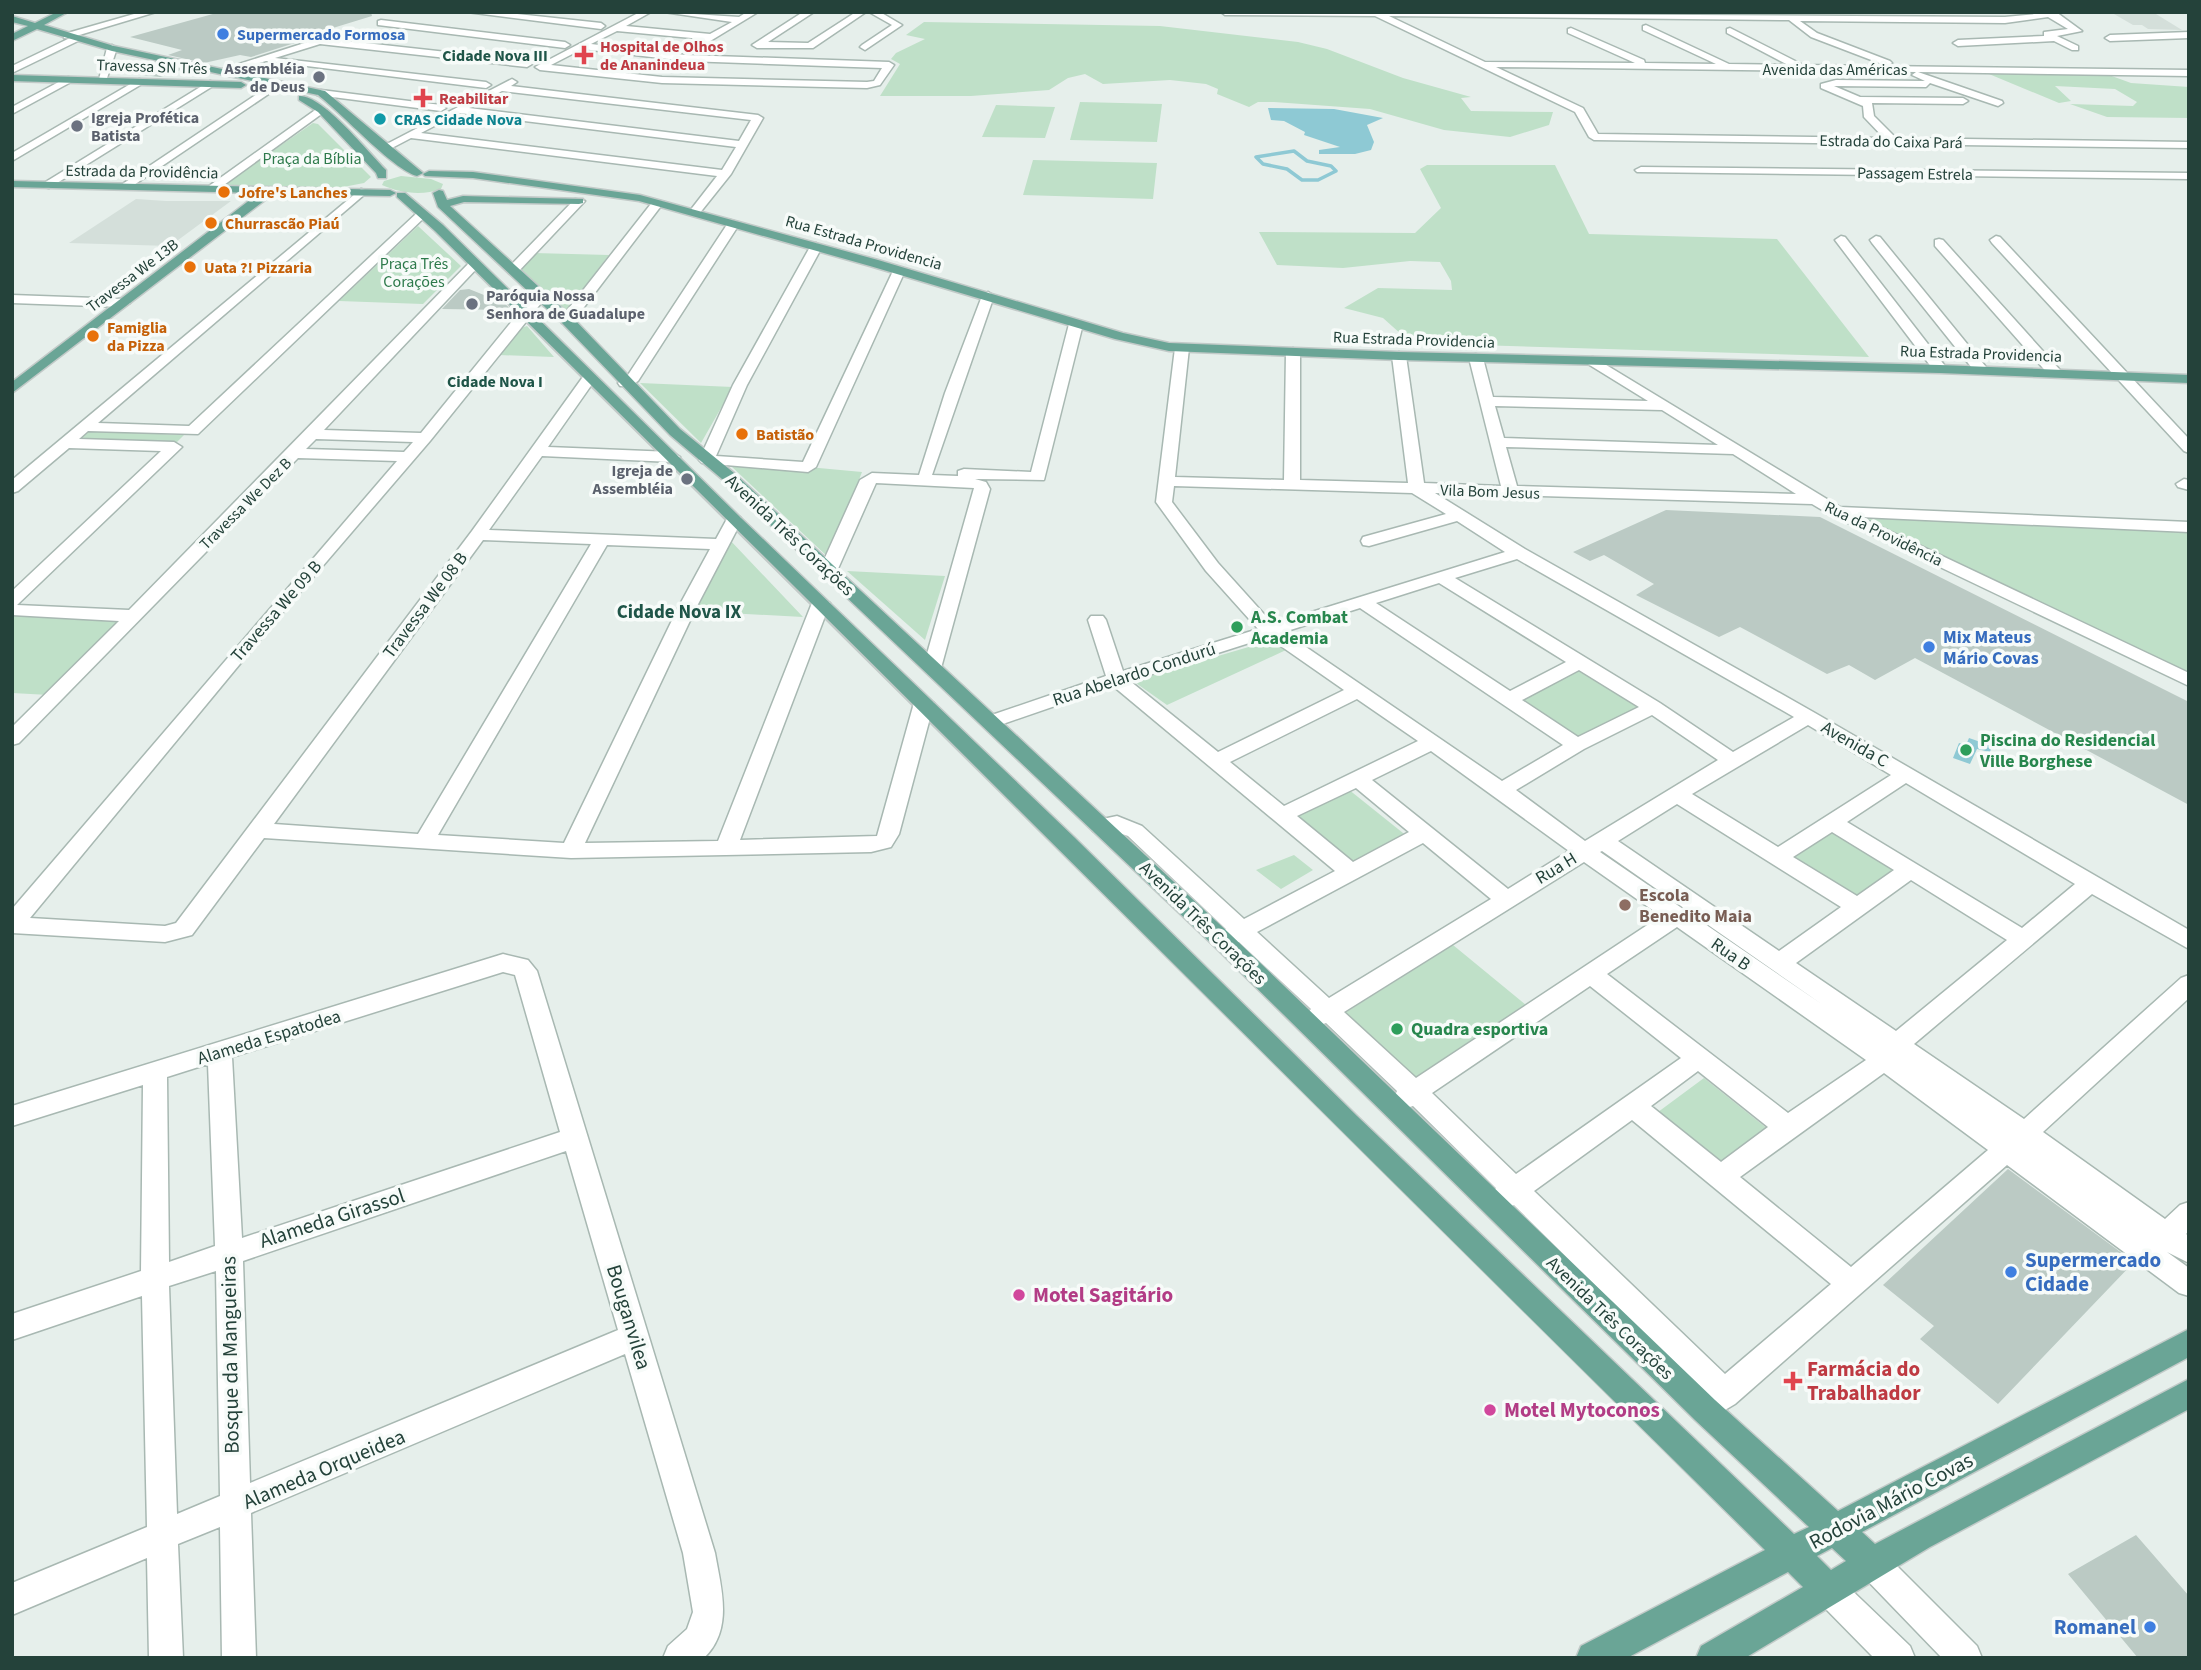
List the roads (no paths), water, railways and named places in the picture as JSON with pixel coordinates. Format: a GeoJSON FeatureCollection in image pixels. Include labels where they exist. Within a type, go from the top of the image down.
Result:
{"type":"FeatureCollection","features":[{"type":"Feature","properties":{"kind":"main road"},"geometry":{"type":"LineString","coordinates":[[12,38],[64,12]]}},
{"type":"Feature","properties":{"kind":"main road"},"geometry":{"type":"LineString","coordinates":[[12,19],[112,48],[321,93],[405,165],[423,174],[450,179],[438,200]]}},
{"type":"Feature","properties":{"kind":"main road"},"geometry":{"type":"LineString","coordinates":[[210,84],[221,79],[242,76]]}},
{"type":"Feature","properties":{"kind":"main road","name":"Travessa SN Três"},"geometry":{"type":"LineString","coordinates":[[12,78],[210,84],[270,89],[303,98],[321,110],[382,172],[372,184]]}},
{"type":"Feature","properties":{"kind":"main road"},"geometry":{"type":"LineString","coordinates":[[352,142],[382,144]]}},
{"type":"Feature","properties":{"kind":"main road"},"geometry":{"type":"LineString","coordinates":[[367,157],[382,144]]}},
{"type":"Feature","properties":{"kind":"main road"},"geometry":{"type":"LineString","coordinates":[[405,165],[474,175]]}},
{"type":"Feature","properties":{"kind":"main road","name":"Rua Estrada Providencia"},"geometry":{"type":"LineString","coordinates":[[372,184],[423,174],[474,175],[658,202],[988,296],[1076,324],[1145,343],[1182,348],[1981,370],[2189,379]]}},
{"type":"Feature","properties":{"kind":"main road","name":"Rua Estrada Providencia"},"geometry":{"type":"LineString","coordinates":[[438,200],[462,183],[482,182],[525,200],[658,202]]}},
{"type":"Feature","properties":{"kind":"main road","name":"Estrada da Providência"},"geometry":{"type":"LineString","coordinates":[[12,184],[324,191],[372,184]]}},
{"type":"Feature","properties":{"kind":"main road","name":"Avenida Três Corações"},"geometry":{"type":"LineString","coordinates":[[372,184],[396,194],[438,200],[566,320],[625,383],[1100,826]]}},
{"type":"Feature","properties":{"kind":"main road","name":"Travessa We 13B"},"geometry":{"type":"LineString","coordinates":[[12,389],[272,189]]}},
{"type":"Feature","properties":{"kind":"main road"},"geometry":{"type":"LineString","coordinates":[[438,200],[525,200]]}},
{"type":"Feature","properties":{"kind":"main road","name":"Avenida Três Corações"},"geometry":{"type":"LineString","coordinates":[[438,200],[475,264],[525,315],[1067,842],[1348,1123],[1829,1590]]}},
{"type":"Feature","properties":{"kind":"main road"},"geometry":{"type":"LineString","coordinates":[[675,460],[708,460]]}},
{"type":"Feature","properties":{"kind":"main road"},"geometry":{"type":"LineString","coordinates":[[1067,842],[1100,826]]}},
{"type":"Feature","properties":{"kind":"main road","name":"Avenida Três Corações"},"geometry":{"type":"LineString","coordinates":[[1232,935],[1307,1023],[1492,1205],[1715,1402],[1836,1530],[1873,1564]]}},
{"type":"Feature","properties":{"kind":"main road","name":"Rodovia Mário Covas"},"geometry":{"type":"LineString","coordinates":[[1593,1658],[2189,1342]]}},
{"type":"Feature","properties":{"kind":"main road"},"geometry":{"type":"LineString","coordinates":[[1713,1658],[1919,1536],[2189,1393]]}},
{"type":"Feature","properties":{"kind":"street"},"geometry":{"type":"LineString","coordinates":[[12,70],[71,37],[152,12]]}},
{"type":"Feature","properties":{"kind":"street"},"geometry":{"type":"LineString","coordinates":[[471,12],[607,29],[712,37]]}},
{"type":"Feature","properties":{"kind":"street"},"geometry":{"type":"LineString","coordinates":[[607,29],[628,12]]}},
{"type":"Feature","properties":{"kind":"street"},"geometry":{"type":"LineString","coordinates":[[382,144],[408,135],[541,67],[592,35],[647,12]]}},
{"type":"Feature","properties":{"kind":"street"},"geometry":{"type":"LineString","coordinates":[[668,12],[741,20]]}},
{"type":"Feature","properties":{"kind":"street"},"geometry":{"type":"LineString","coordinates":[[644,96],[682,57],[754,12]]}},
{"type":"Feature","properties":{"kind":"street"},"geometry":{"type":"LineString","coordinates":[[810,12],[756,44],[810,46],[862,12]]}},
{"type":"Feature","properties":{"kind":"street"},"geometry":{"type":"LineString","coordinates":[[865,47],[898,24],[873,12]]}},
{"type":"Feature","properties":{"kind":"street"},"geometry":{"type":"LineString","coordinates":[[1225,12],[2006,20],[2050,13],[2077,31],[2047,34],[2075,48]]}},
{"type":"Feature","properties":{"kind":"street"},"geometry":{"type":"LineString","coordinates":[[1375,14],[1480,64]]}},
{"type":"Feature","properties":{"kind":"street"},"geometry":{"type":"LineString","coordinates":[[409,15],[381,23],[565,45]]}},
{"type":"Feature","properties":{"kind":"street"},"geometry":{"type":"LineString","coordinates":[[1792,19],[1814,35],[1998,103]]}},
{"type":"Feature","properties":{"kind":"street"},"geometry":{"type":"LineString","coordinates":[[1646,28],[1733,68]]}},
{"type":"Feature","properties":{"kind":"street"},"geometry":{"type":"LineString","coordinates":[[1571,31],[1650,66]]}},
{"type":"Feature","properties":{"kind":"street"},"geometry":{"type":"LineString","coordinates":[[1730,31],[1801,68]]}},
{"type":"Feature","properties":{"kind":"street"},"geometry":{"type":"LineString","coordinates":[[2109,38],[2189,35]]}},
{"type":"Feature","properties":{"kind":"street"},"geometry":{"type":"LineString","coordinates":[[1958,43],[2055,38]]}},
{"type":"Feature","properties":{"kind":"street"},"geometry":{"type":"LineString","coordinates":[[222,71],[320,41],[527,64]]}},
{"type":"Feature","properties":{"kind":"street"},"geometry":{"type":"LineString","coordinates":[[382,144],[441,108],[565,45],[580,41],[682,57],[889,65],[880,80],[867,85],[662,80],[541,67]]}},
{"type":"Feature","properties":{"kind":"street"},"geometry":{"type":"LineString","coordinates":[[101,80],[112,48]]}},
{"type":"Feature","properties":{"kind":"street"},"geometry":{"type":"LineString","coordinates":[[261,59],[486,85]]}},
{"type":"Feature","properties":{"kind":"street","name":"Avenida das Américas"},"geometry":{"type":"LineString","coordinates":[[1480,64],[2189,73]]}},
{"type":"Feature","properties":{"kind":"street","name":"Estrada do Caixa Pará"},"geometry":{"type":"LineString","coordinates":[[1480,64],[1579,110],[1594,137],[2189,145]]}},
{"type":"Feature","properties":{"kind":"street"},"geometry":{"type":"LineString","coordinates":[[12,111],[68,80]]}},
{"type":"Feature","properties":{"kind":"street"},"geometry":{"type":"LineString","coordinates":[[12,158],[138,82]]}},
{"type":"Feature","properties":{"kind":"street"},"geometry":{"type":"LineString","coordinates":[[1893,141],[1869,117],[1869,105],[1824,86],[1828,83],[1926,85]]}},
{"type":"Feature","properties":{"kind":"street"},"geometry":{"type":"LineString","coordinates":[[45,186],[210,84]]}},
{"type":"Feature","properties":{"kind":"street"},"geometry":{"type":"LineString","coordinates":[[500,88],[644,96],[758,118],[740,144],[725,174],[695,212]]}},
{"type":"Feature","properties":{"kind":"street"},"geometry":{"type":"LineString","coordinates":[[124,187],[270,89]]}},
{"type":"Feature","properties":{"kind":"street"},"geometry":{"type":"LineString","coordinates":[[321,93],[441,108]]}},
{"type":"Feature","properties":{"kind":"street"},"geometry":{"type":"LineString","coordinates":[[1857,100],[1963,101]]}},
{"type":"Feature","properties":{"kind":"street"},"geometry":{"type":"LineString","coordinates":[[213,188],[321,110]]}},
{"type":"Feature","properties":{"kind":"street"},"geometry":{"type":"LineString","coordinates":[[458,110],[740,144]]}},
{"type":"Feature","properties":{"kind":"street"},"geometry":{"type":"LineString","coordinates":[[408,135],[725,174]]}},
{"type":"Feature","properties":{"kind":"street","name":"Passagem Estrela"},"geometry":{"type":"LineString","coordinates":[[1642,170],[2189,176]]}},
{"type":"Feature","properties":{"kind":"street"},"geometry":{"type":"LineString","coordinates":[[12,488],[88,427],[372,184]]}},
{"type":"Feature","properties":{"kind":"street"},"geometry":{"type":"LineString","coordinates":[[88,427],[193,431],[438,200]]}},
{"type":"Feature","properties":{"kind":"street"},"geometry":{"type":"LineString","coordinates":[[513,270],[579,201]]}},
{"type":"Feature","properties":{"kind":"street"},"geometry":{"type":"LineString","coordinates":[[566,320],[658,202]]}},
{"type":"Feature","properties":{"kind":"street"},"geometry":{"type":"LineString","coordinates":[[625,383],[631,381],[733,223]]}},
{"type":"Feature","properties":{"kind":"street"},"geometry":{"type":"LineString","coordinates":[[1841,240],[1941,369]]}},
{"type":"Feature","properties":{"kind":"street"},"geometry":{"type":"LineString","coordinates":[[1876,240],[1981,370]]}},
{"type":"Feature","properties":{"kind":"street"},"geometry":{"type":"LineString","coordinates":[[1996,240],[2189,448]]}},
{"type":"Feature","properties":{"kind":"street"},"geometry":{"type":"LineString","coordinates":[[1939,243],[2055,373]]}},
{"type":"Feature","properties":{"kind":"street"},"geometry":{"type":"LineString","coordinates":[[816,247],[740,385],[708,460],[808,467],[899,271]]}},
{"type":"Feature","properties":{"kind":"street","name":"Travessa We Dez B"},"geometry":{"type":"LineString","coordinates":[[12,739],[294,453],[475,264]]}},
{"type":"Feature","properties":{"kind":"street"},"geometry":{"type":"LineString","coordinates":[[930,477],[951,393],[988,296]]}},
{"type":"Feature","properties":{"kind":"street","name":"Travessa We 09 B"},"geometry":{"type":"LineString","coordinates":[[12,925],[266,622],[425,438],[539,297]]}},
{"type":"Feature","properties":{"kind":"street"},"geometry":{"type":"LineString","coordinates":[[12,299],[123,303]]}},
{"type":"Feature","properties":{"kind":"street"},"geometry":{"type":"LineString","coordinates":[[828,571],[866,484],[877,477],[1038,477],[1076,324]]}},
{"type":"Feature","properties":{"kind":"street"},"geometry":{"type":"LineString","coordinates":[[1165,481],[1182,348]]}},
{"type":"Feature","properties":{"kind":"street"},"geometry":{"type":"LineString","coordinates":[[1292,485],[1293,352]]}},
{"type":"Feature","properties":{"kind":"street"},"geometry":{"type":"LineString","coordinates":[[1399,356],[1417,489]]}},
{"type":"Feature","properties":{"kind":"street"},"geometry":{"type":"LineString","coordinates":[[1476,358],[1510,491]]}},
{"type":"Feature","properties":{"kind":"street","name":"Rua da Providência"},"geometry":{"type":"LineString","coordinates":[[1593,360],[1734,450],[1835,510],[2189,680]]}},
{"type":"Feature","properties":{"kind":"street","name":"Travessa We 08 B"},"geometry":{"type":"LineString","coordinates":[[12,925],[166,934],[184,929],[478,535],[590,377]]}},
{"type":"Feature","properties":{"kind":"street"},"geometry":{"type":"LineString","coordinates":[[1488,401],[1664,406]]}},
{"type":"Feature","properties":{"kind":"street"},"geometry":{"type":"LineString","coordinates":[[311,434],[425,438]]}},
{"type":"Feature","properties":{"kind":"street"},"geometry":{"type":"LineString","coordinates":[[1499,442],[1734,450]]}},
{"type":"Feature","properties":{"kind":"street"},"geometry":{"type":"LineString","coordinates":[[12,601],[174,447],[66,443]]}},
{"type":"Feature","properties":{"kind":"street"},"geometry":{"type":"LineString","coordinates":[[539,451],[675,460]]}},
{"type":"Feature","properties":{"kind":"street"},"geometry":{"type":"LineString","coordinates":[[294,453],[409,457]]}},
{"type":"Feature","properties":{"kind":"street"},"geometry":{"type":"LineString","coordinates":[[930,477],[975,483],[982,489],[932,668]]}},
{"type":"Feature","properties":{"kind":"street","name":"Vila Bom Jesus"},"geometry":{"type":"LineString","coordinates":[[1165,481],[1816,499]]}},
{"type":"Feature","properties":{"kind":"street","name":"Rua B"},"geometry":{"type":"LineString","coordinates":[[1165,481],[1164,502],[1212,567],[1269,630],[1502,790],[1780,962],[1890,1053]]}},
{"type":"Feature","properties":{"kind":"street","name":"Avenida C"},"geometry":{"type":"LineString","coordinates":[[1417,489],[1519,553],[1808,717],[2189,941]]}},
{"type":"Feature","properties":{"kind":"street"},"geometry":{"type":"LineString","coordinates":[[1835,510],[2189,527]]}},
{"type":"Feature","properties":{"kind":"street"},"geometry":{"type":"LineString","coordinates":[[1369,541],[1458,516]]}},
{"type":"Feature","properties":{"kind":"street"},"geometry":{"type":"LineString","coordinates":[[571,851],[734,520]]}},
{"type":"Feature","properties":{"kind":"street"},"geometry":{"type":"LineString","coordinates":[[478,535],[720,544]]}},
{"type":"Feature","properties":{"kind":"street"},"geometry":{"type":"LineString","coordinates":[[423,842],[602,539]]}},
{"type":"Feature","properties":{"kind":"street","name":"Rua Abelardo Condurú"},"geometry":{"type":"LineString","coordinates":[[990,722],[1269,630],[1519,553]]}},
{"type":"Feature","properties":{"kind":"street"},"geometry":{"type":"LineString","coordinates":[[1441,577],[1653,707],[1731,760]]}},
{"type":"Feature","properties":{"kind":"street"},"geometry":{"type":"LineString","coordinates":[[1361,601],[1577,745]]}},
{"type":"Feature","properties":{"kind":"street"},"geometry":{"type":"LineString","coordinates":[[726,848],[821,603]]}},
{"type":"Feature","properties":{"kind":"street"},"geometry":{"type":"LineString","coordinates":[[12,611],[133,616]]}},
{"type":"Feature","properties":{"kind":"street"},"geometry":{"type":"LineString","coordinates":[[1097,620],[1116,679],[1215,762],[1284,814],[1351,872]]}},
{"type":"Feature","properties":{"kind":"street"},"geometry":{"type":"LineString","coordinates":[[1508,700],[1579,662]]}},
{"type":"Feature","properties":{"kind":"street"},"geometry":{"type":"LineString","coordinates":[[1215,762],[1358,691]]}},
{"type":"Feature","properties":{"kind":"street"},"geometry":{"type":"LineString","coordinates":[[257,830],[571,851],[855,847],[884,842],[889,834],[924,703]]}},
{"type":"Feature","properties":{"kind":"street"},"geometry":{"type":"LineString","coordinates":[[1502,790],[1577,745],[1653,707]]}},
{"type":"Feature","properties":{"kind":"street","name":"Rua H"},"geometry":{"type":"LineString","coordinates":[[1307,1023],[1731,760],[1808,717]]}},
{"type":"Feature","properties":{"kind":"street"},"geometry":{"type":"LineString","coordinates":[[1284,814],[1433,742]]}},
{"type":"Feature","properties":{"kind":"street"},"geometry":{"type":"LineString","coordinates":[[1778,856],[1906,774]]}},
{"type":"Feature","properties":{"kind":"street"},"geometry":{"type":"LineString","coordinates":[[1357,779],[1506,899]]}},
{"type":"Feature","properties":{"kind":"street"},"geometry":{"type":"LineString","coordinates":[[1678,795],[1856,906]]}},
{"type":"Feature","properties":{"kind":"street"},"geometry":{"type":"LineString","coordinates":[[1832,822],[2024,940]]}},
{"type":"Feature","properties":{"kind":"street"},"geometry":{"type":"LineString","coordinates":[[1100,826],[1117,824],[1135,831],[1232,935],[1328,1010],[1514,1190],[1715,1402],[2015,1141],[2189,984]]}},
{"type":"Feature","properties":{"kind":"street"},"geometry":{"type":"LineString","coordinates":[[1232,935],[1424,833]]}},
{"type":"Feature","properties":{"kind":"street","name":"Rua B"},"geometry":{"type":"LineString","coordinates":[[1594,846],[1677,916],[1890,1053],[2015,1141],[2178,1242]]}},
{"type":"Feature","properties":{"kind":"street"},"geometry":{"type":"LineString","coordinates":[[1780,962],[1910,870]]}},
{"type":"Feature","properties":{"kind":"street"},"geometry":{"type":"LineString","coordinates":[[1721,1177],[1890,1053],[2091,883]]}},
{"type":"Feature","properties":{"kind":"street"},"geometry":{"type":"LineString","coordinates":[[1393,1107],[1677,916]]}},
{"type":"Feature","properties":{"kind":"street","name":"Alameda Espatodea"},"geometry":{"type":"LineString","coordinates":[[12,1116],[503,963],[512,963],[525,971]]}},
{"type":"Feature","properties":{"kind":"street","name":"Bouganvilea"},"geometry":{"type":"LineString","coordinates":[[525,971],[699,1553],[709,1612],[700,1639],[680,1658]]}},
{"type":"Feature","properties":{"kind":"street"},"geometry":{"type":"LineString","coordinates":[[1591,974],[1787,1127]]}},
{"type":"Feature","properties":{"kind":"street","name":"Bosque da Mangueiras"},"geometry":{"type":"LineString","coordinates":[[220,1052],[229,1253],[233,1507],[239,1658]]}},
{"type":"Feature","properties":{"kind":"street"},"geometry":{"type":"LineString","coordinates":[[1492,1205],[1699,1058]]}},
{"type":"Feature","properties":{"kind":"street"},"geometry":{"type":"LineString","coordinates":[[155,1072],[155,1279],[166,1658]]}},
{"type":"Feature","properties":{"kind":"street"},"geometry":{"type":"LineString","coordinates":[[1633,1106],[1852,1284]]}},
{"type":"Feature","properties":{"kind":"street","name":"Alameda Girassol"},"geometry":{"type":"LineString","coordinates":[[12,1327],[573,1138]]}},
{"type":"Feature","properties":{"kind":"street","name":"Rua B"},"geometry":{"type":"LineString","coordinates":[[2015,1141],[2147,1254],[2189,1284]]}},
{"type":"Feature","properties":{"kind":"street"},"geometry":{"type":"LineString","coordinates":[[2147,1254],[2178,1242],[2189,1213]]}},
{"type":"Feature","properties":{"kind":"street","name":"Alameda Orqueidea"},"geometry":{"type":"LineString","coordinates":[[12,1599],[635,1336]]}},
{"type":"Feature","properties":{"kind":"street","name":"Avenida Três Corações"},"geometry":{"type":"LineString","coordinates":[[1873,1564],[1965,1658]]}},
{"type":"Feature","properties":{"kind":"street","name":"Avenida Três Corações"},"geometry":{"type":"LineString","coordinates":[[1829,1590],[1898,1658]]}},
{"type":"Feature","properties":{"kind":"water"},"geometry":{"type":"Polygon","coordinates":[[[1268,108],[1334,109],[1383,118],[1367,125],[1374,142],[1371,150],[1355,154],[1319,154],[1319,150],[1340,147],[1304,135],[1305,132],[1284,121],[1271,120],[1268,108]]]}},
{"type":"Feature","properties":{"kind":"water","name":"Piscina do Residencial Ville Borghese"},"geometry":{"type":"Polygon","coordinates":[[[1969,738],[1992,746],[1990,752],[1977,749],[1970,764],[1953,758],[1959,743],[1966,745],[1969,738]]]}},
{"type":"Feature","properties":{"kind":"waterway"},"geometry":{"type":"LineString","coordinates":[[1294,151],[1307,161],[1331,166],[1336,171],[1318,180],[1302,180],[1287,169],[1263,164],[1256,157],[1294,151]]}},
{"type":"Feature","properties":{"kind":"place","name":"Supermercado Formosa"},"geometry":{"type":"Point","coordinates":[223,34]}},
{"type":"Feature","properties":{"kind":"place","name":"Hospital de Olhos de Ananindeua"},"geometry":{"type":"Point","coordinates":[584,55]}},
{"type":"Feature","properties":{"kind":"place","name":"Assembléia de Deus"},"geometry":{"type":"Point","coordinates":[319,77]}},
{"type":"Feature","properties":{"kind":"place","name":"Reabilitar"},"geometry":{"type":"Point","coordinates":[423,98]}},
{"type":"Feature","properties":{"kind":"place","name":"CRAS Cidade Nova"},"geometry":{"type":"Point","coordinates":[380,119]}},
{"type":"Feature","properties":{"kind":"place","name":"Igreja Profética Batista"},"geometry":{"type":"Point","coordinates":[77,126]}},
{"type":"Feature","properties":{"kind":"place","name":"Jofre's Lanches"},"geometry":{"type":"Point","coordinates":[224,192]}},
{"type":"Feature","properties":{"kind":"place","name":"Churrascão Piaú"},"geometry":{"type":"Point","coordinates":[211,223]}},
{"type":"Feature","properties":{"kind":"place","name":"Uata ?! Pizzaria"},"geometry":{"type":"Point","coordinates":[190,267]}},
{"type":"Feature","properties":{"kind":"place","name":"Paróquia Nossa Senhora de Guadalupe"},"geometry":{"type":"Point","coordinates":[472,304]}},
{"type":"Feature","properties":{"kind":"place","name":"Famiglia da Pizza"},"geometry":{"type":"Point","coordinates":[93,336]}},
{"type":"Feature","properties":{"kind":"place","name":"Batistão"},"geometry":{"type":"Point","coordinates":[742,434]}},
{"type":"Feature","properties":{"kind":"place","name":"Igreja de Assembléia"},"geometry":{"type":"Point","coordinates":[687,479]}},
{"type":"Feature","properties":{"kind":"place","name":"A.S. Combat Academia"},"geometry":{"type":"Point","coordinates":[1237,627]}},
{"type":"Feature","properties":{"kind":"place","name":"Mix Mateus Mário Covas"},"geometry":{"type":"Point","coordinates":[1929,647]}},
{"type":"Feature","properties":{"kind":"place","name":"Piscina do Residencial Ville Borghese"},"geometry":{"type":"Point","coordinates":[1966,750]}},
{"type":"Feature","properties":{"kind":"place","name":"Escola Benedito Maia"},"geometry":{"type":"Point","coordinates":[1625,905]}},
{"type":"Feature","properties":{"kind":"place","name":"Quadra esportiva"},"geometry":{"type":"Point","coordinates":[1397,1029]}},
{"type":"Feature","properties":{"kind":"place","name":"Supermercado Cidade"},"geometry":{"type":"Point","coordinates":[2011,1272]}},
{"type":"Feature","properties":{"kind":"place","name":"Motel Sagitário"},"geometry":{"type":"Point","coordinates":[1019,1295]}},
{"type":"Feature","properties":{"kind":"place","name":"Farmácia do Trabalhador"},"geometry":{"type":"Point","coordinates":[1793,1381]}},
{"type":"Feature","properties":{"kind":"place","name":"Motel Mytoconos"},"geometry":{"type":"Point","coordinates":[1490,1410]}},
{"type":"Feature","properties":{"kind":"place","name":"Romanel"},"geometry":{"type":"Point","coordinates":[2150,1627]}},
{"type":"Feature","properties":{"kind":"district","name":"Cidade Nova III"},"geometry":{"type":"Point","coordinates":[495,55]}},
{"type":"Feature","properties":{"kind":"district","name":"Cidade Nova I"},"geometry":{"type":"Point","coordinates":[495,381]}},
{"type":"Feature","properties":{"kind":"district","name":"Cidade Nova IX"},"geometry":{"type":"Point","coordinates":[679,611]}},
{"type":"Feature","properties":{"kind":"park label","name":"Praça da Bíblia"},"geometry":{"type":"Point","coordinates":[312,158]}},
{"type":"Feature","properties":{"kind":"park label","name":"Praça Três Corações"},"geometry":{"type":"Point","coordinates":[414,272]}}]}
